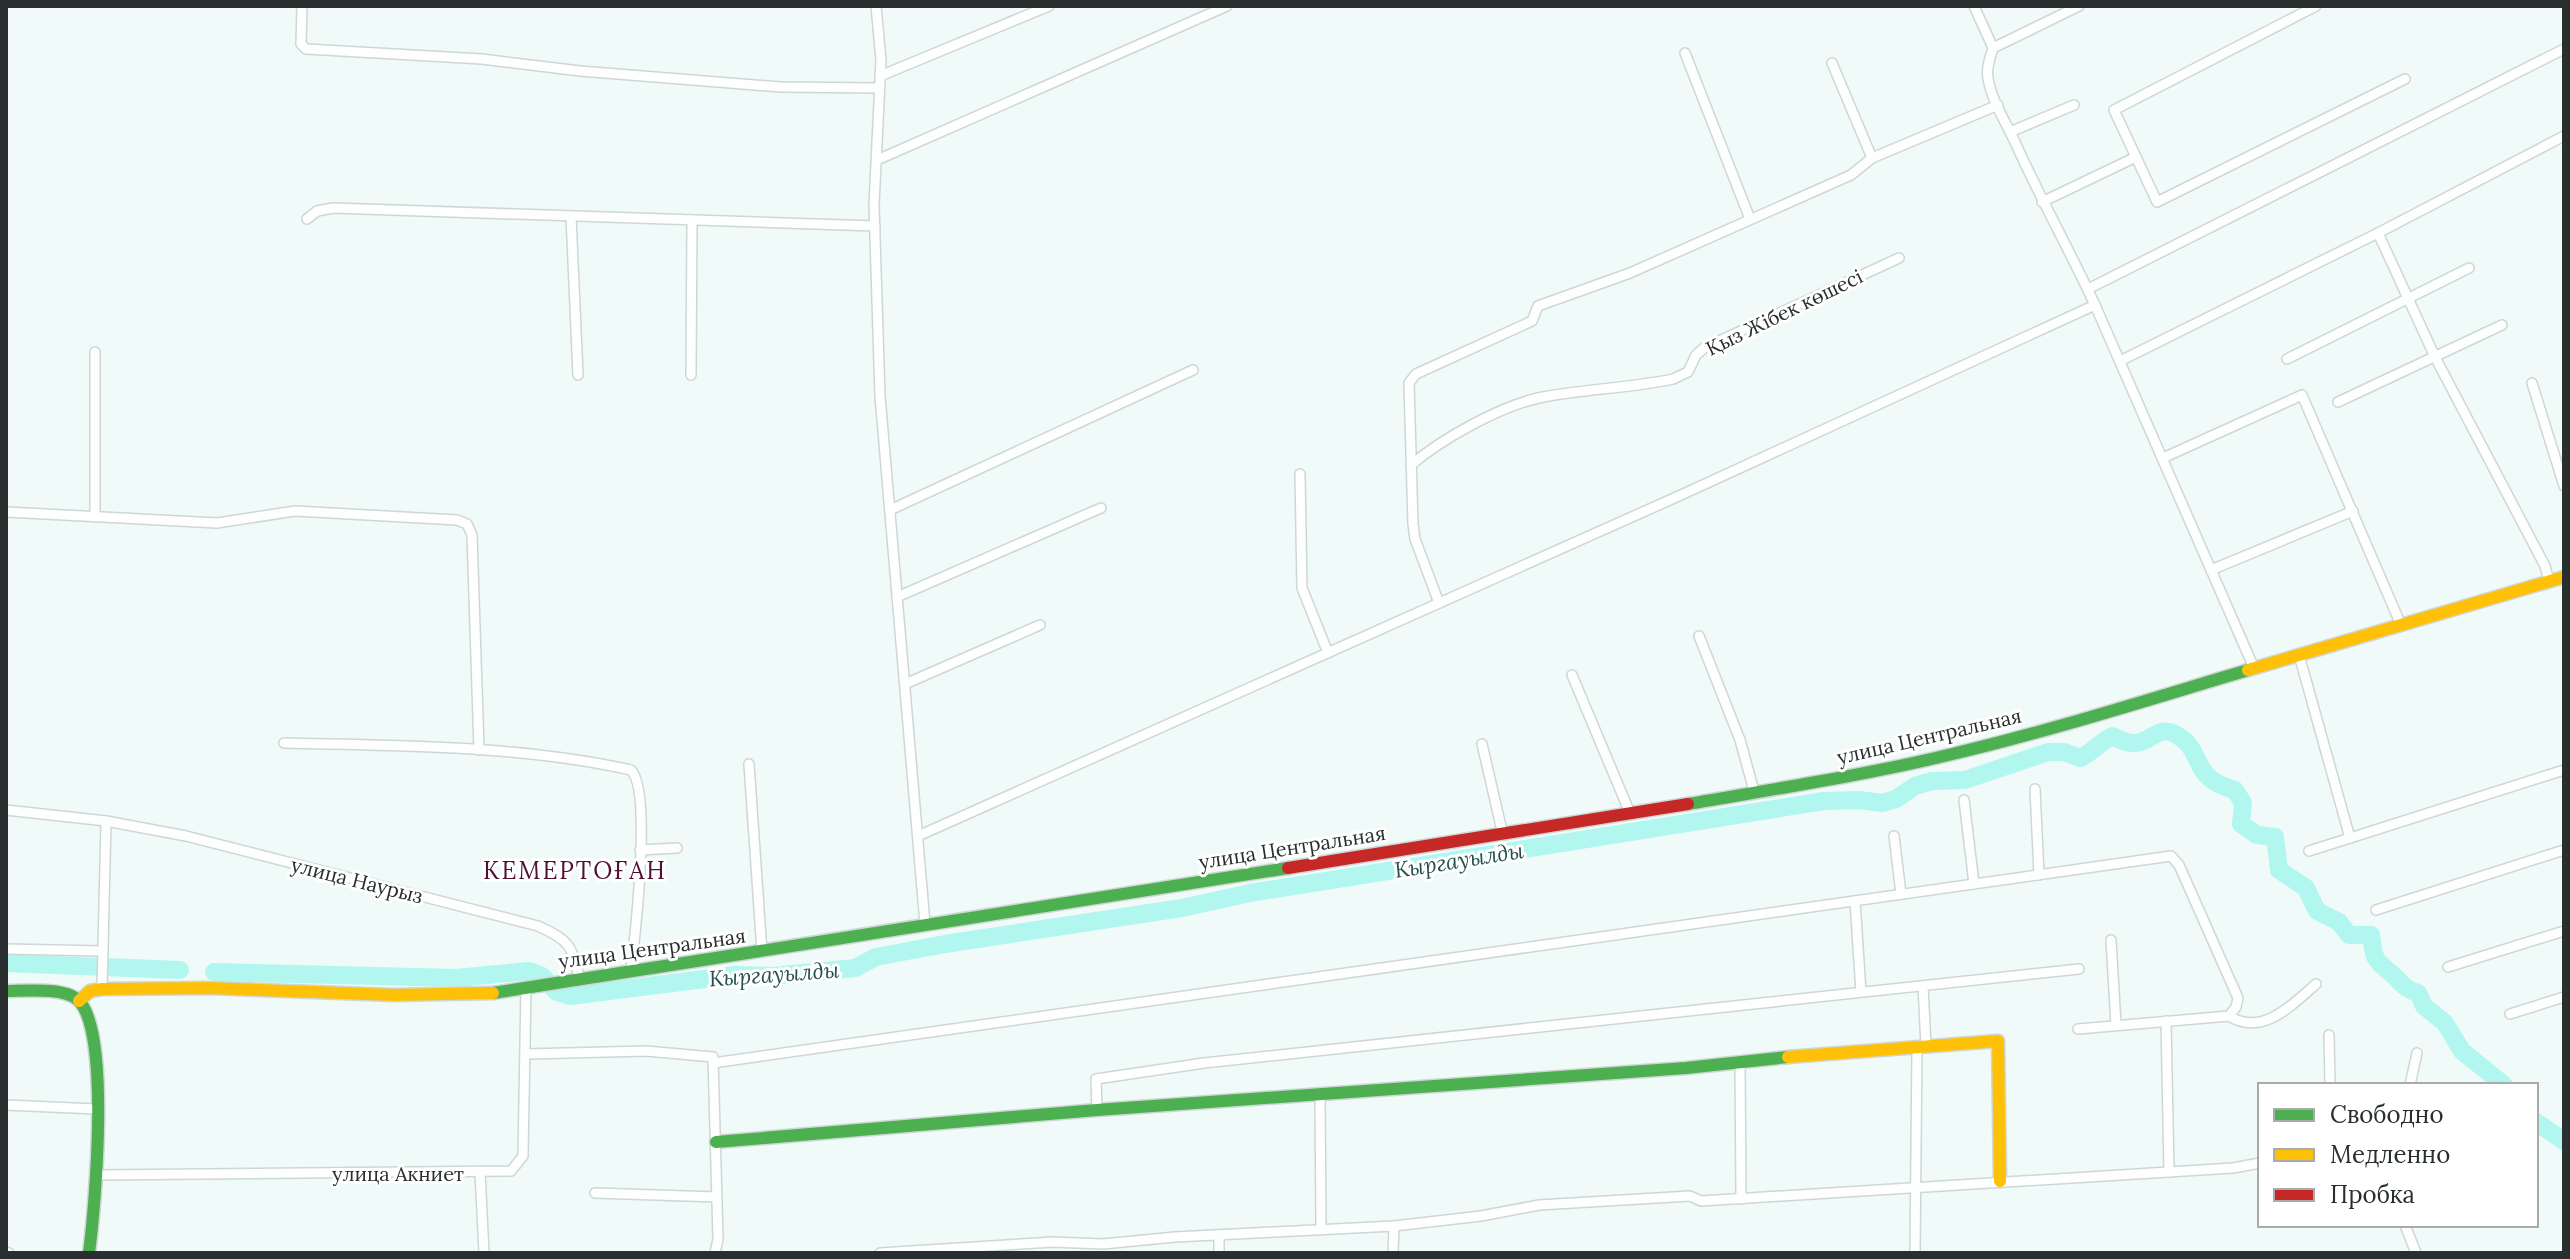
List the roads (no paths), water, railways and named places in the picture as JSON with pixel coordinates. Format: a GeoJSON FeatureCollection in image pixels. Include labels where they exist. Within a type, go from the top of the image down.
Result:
{"type":"FeatureCollection","features":[{"type":"Feature","properties":{"kind":"street"},"geometry":{"type":"LineString","coordinates":[[302,6],[301,44],[306,49],[482,59],[580,71],[781,87],[879,88]]}},
{"type":"Feature","properties":{"kind":"street"},"geometry":{"type":"LineString","coordinates":[[876,6],[881,42],[875,226],[880,396],[925,924]]}},
{"type":"Feature","properties":{"kind":"street"},"geometry":{"type":"LineString","coordinates":[[880,76],[1049,6]]}},
{"type":"Feature","properties":{"kind":"street"},"geometry":{"type":"LineString","coordinates":[[877,160],[1227,6]]}},
{"type":"Feature","properties":{"kind":"street"},"geometry":{"type":"LineString","coordinates":[[1974,6],[1993,48],[1987,69],[1998,105],[2042,202],[2088,289],[2254,668]]}},
{"type":"Feature","properties":{"kind":"street"},"geometry":{"type":"LineString","coordinates":[[1993,48],[2079,6]]}},
{"type":"Feature","properties":{"kind":"street"},"geometry":{"type":"LineString","coordinates":[[2316,6],[2114,110],[2157,202],[2405,79]]}},
{"type":"Feature","properties":{"kind":"street"},"geometry":{"type":"LineString","coordinates":[[2088,289],[2564,49]]}},
{"type":"Feature","properties":{"kind":"street"},"geometry":{"type":"LineString","coordinates":[[1685,53],[1750,219]]}},
{"type":"Feature","properties":{"kind":"street"},"geometry":{"type":"LineString","coordinates":[[1832,63],[1872,158]]}},
{"type":"Feature","properties":{"kind":"street"},"geometry":{"type":"LineString","coordinates":[[1439,603],[1415,539],[1409,383],[1416,374],[1532,321],[1538,306],[1630,273],[1851,175],[1872,158],[1998,105]]}},
{"type":"Feature","properties":{"kind":"street"},"geometry":{"type":"LineString","coordinates":[[2010,132],[2074,105]]}},
{"type":"Feature","properties":{"kind":"street"},"geometry":{"type":"LineString","coordinates":[[2120,361],[2378,233],[2564,136]]}},
{"type":"Feature","properties":{"kind":"street"},"geometry":{"type":"LineString","coordinates":[[2042,202],[2136,157]]}},
{"type":"Feature","properties":{"kind":"street"},"geometry":{"type":"LineString","coordinates":[[307,219],[317,211],[333,208],[875,226]]}},
{"type":"Feature","properties":{"kind":"street"},"geometry":{"type":"LineString","coordinates":[[571,216],[578,375]]}},
{"type":"Feature","properties":{"kind":"street"},"geometry":{"type":"LineString","coordinates":[[691,375],[692,220]]}},
{"type":"Feature","properties":{"kind":"street"},"geometry":{"type":"LineString","coordinates":[[2378,233],[2435,357],[2545,566],[2549,581]]}},
{"type":"Feature","properties":{"kind":"street","name":"Қыз Жібек көшесі"},"geometry":{"type":"LineString","coordinates":[[1411,465],[1491,414],[1513,406],[1542,397],[1673,379],[1688,372],[1696,355],[1704,348],[1899,258]]}},
{"type":"Feature","properties":{"kind":"street"},"geometry":{"type":"LineString","coordinates":[[2287,359],[2469,268]]}},
{"type":"Feature","properties":{"kind":"street"},"geometry":{"type":"LineString","coordinates":[[918,836],[2095,305]]}},
{"type":"Feature","properties":{"kind":"street"},"geometry":{"type":"LineString","coordinates":[[2338,402],[2502,325]]}},
{"type":"Feature","properties":{"kind":"street"},"geometry":{"type":"LineString","coordinates":[[95,352],[95,517]]}},
{"type":"Feature","properties":{"kind":"street"},"geometry":{"type":"LineString","coordinates":[[890,510],[1193,370]]}},
{"type":"Feature","properties":{"kind":"street"},"geometry":{"type":"LineString","coordinates":[[2532,383],[2564,486]]}},
{"type":"Feature","properties":{"kind":"street"},"geometry":{"type":"LineString","coordinates":[[2163,458],[2302,395],[2401,625]]}},
{"type":"Feature","properties":{"kind":"street"},"geometry":{"type":"LineString","coordinates":[[1300,474],[1302,588],[1328,653]]}},
{"type":"Feature","properties":{"kind":"street"},"geometry":{"type":"LineString","coordinates":[[897,597],[1101,508]]}},
{"type":"Feature","properties":{"kind":"street"},"geometry":{"type":"LineString","coordinates":[[6,512],[217,523],[295,511],[457,520],[467,524],[472,535],[479,750]]}},
{"type":"Feature","properties":{"kind":"street"},"geometry":{"type":"LineString","coordinates":[[2211,570],[2353,511]]}},
{"type":"Feature","properties":{"kind":"street","name":"улица Центральная"},"geometry":{"type":"LineString","coordinates":[[79,1001],[90,991],[102,989],[209,988],[484,995],[1503,835],[1867,773],[2035,733],[2564,577]]}},
{"type":"Feature","properties":{"kind":"street"},"geometry":{"type":"LineString","coordinates":[[905,684],[1040,625]]}},
{"type":"Feature","properties":{"kind":"street"},"geometry":{"type":"LineString","coordinates":[[1699,636],[1740,740],[1754,791]]}},
{"type":"Feature","properties":{"kind":"street"},"geometry":{"type":"LineString","coordinates":[[2299,655],[2350,838]]}},
{"type":"Feature","properties":{"kind":"street"},"geometry":{"type":"LineString","coordinates":[[1572,675],[1630,813]]}},
{"type":"Feature","properties":{"kind":"street"},"geometry":{"type":"LineString","coordinates":[[284,743],[479,750],[598,763],[631,770],[639,783],[640,850],[631,970]]}},
{"type":"Feature","properties":{"kind":"street"},"geometry":{"type":"LineString","coordinates":[[1482,744],[1503,835]]}},
{"type":"Feature","properties":{"kind":"street"},"geometry":{"type":"LineString","coordinates":[[749,764],[762,952]]}},
{"type":"Feature","properties":{"kind":"street"},"geometry":{"type":"LineString","coordinates":[[2309,851],[2564,770]]}},
{"type":"Feature","properties":{"kind":"street"},"geometry":{"type":"LineString","coordinates":[[2035,789],[2039,875]]}},
{"type":"Feature","properties":{"kind":"street"},"geometry":{"type":"LineString","coordinates":[[1964,800],[1974,884]]}},
{"type":"Feature","properties":{"kind":"street","name":"улица Наурыз"},"geometry":{"type":"LineString","coordinates":[[6,810],[106,821],[186,836],[538,926],[567,942],[574,953],[579,978]]}},
{"type":"Feature","properties":{"kind":"street"},"geometry":{"type":"LineString","coordinates":[[102,989],[106,821]]}},
{"type":"Feature","properties":{"kind":"street"},"geometry":{"type":"LineString","coordinates":[[1894,836],[1901,894]]}},
{"type":"Feature","properties":{"kind":"street"},"geometry":{"type":"LineString","coordinates":[[640,850],[677,848]]}},
{"type":"Feature","properties":{"kind":"street"},"geometry":{"type":"LineString","coordinates":[[2376,910],[2564,850]]}},
{"type":"Feature","properties":{"kind":"street"},"geometry":{"type":"LineString","coordinates":[[713,1063],[2171,856],[2238,998],[2229,1016]]}},
{"type":"Feature","properties":{"kind":"street"},"geometry":{"type":"LineString","coordinates":[[1855,901],[1861,992]]}},
{"type":"Feature","properties":{"kind":"street"},"geometry":{"type":"LineString","coordinates":[[2448,967],[2564,931]]}},
{"type":"Feature","properties":{"kind":"street"},"geometry":{"type":"LineString","coordinates":[[2111,940],[2116,1025]]}},
{"type":"Feature","properties":{"kind":"street"},"geometry":{"type":"LineString","coordinates":[[6,949],[103,960]]}},
{"type":"Feature","properties":{"kind":"street"},"geometry":{"type":"LineString","coordinates":[[1097,1110],[1096,1079],[1219,1061],[2079,969]]}},
{"type":"Feature","properties":{"kind":"street"},"geometry":{"type":"LineString","coordinates":[[2078,1029],[2229,1016],[2237,1021],[2252,1023],[2278,1017],[2316,984]]}},
{"type":"Feature","properties":{"kind":"street"},"geometry":{"type":"LineString","coordinates":[[1915,1253],[1923,986]]}},
{"type":"Feature","properties":{"kind":"street","name":"улица Акниет"},"geometry":{"type":"LineString","coordinates":[[98,1175],[511,1171],[523,1156],[526,1054],[532,987]]}},
{"type":"Feature","properties":{"kind":"street"},"geometry":{"type":"LineString","coordinates":[[6,991],[53,993],[79,1001],[87,1009],[91,1020],[95,1045],[98,1175],[89,1253]]}},
{"type":"Feature","properties":{"kind":"street"},"geometry":{"type":"LineString","coordinates":[[2510,1014],[2564,997]]}},
{"type":"Feature","properties":{"kind":"street"},"geometry":{"type":"LineString","coordinates":[[2166,1021],[2169,1172]]}},
{"type":"Feature","properties":{"kind":"street"},"geometry":{"type":"LineString","coordinates":[[2329,1035],[2330,1083]]}},
{"type":"Feature","properties":{"kind":"street"},"geometry":{"type":"LineString","coordinates":[[716,1142],[1097,1110],[1686,1068],[1998,1041],[2000,1181]]}},
{"type":"Feature","properties":{"kind":"street"},"geometry":{"type":"LineString","coordinates":[[526,1054],[646,1051],[713,1057],[718,1239],[715,1253]]}},
{"type":"Feature","properties":{"kind":"street"},"geometry":{"type":"LineString","coordinates":[[2410,1083],[2417,1053]]}},
{"type":"Feature","properties":{"kind":"street"},"geometry":{"type":"LineString","coordinates":[[1740,1061],[1741,1199]]}},
{"type":"Feature","properties":{"kind":"street"},"geometry":{"type":"LineString","coordinates":[[1320,1094],[1321,1229]]}},
{"type":"Feature","properties":{"kind":"street"},"geometry":{"type":"LineString","coordinates":[[6,1105],[96,1109]]}},
{"type":"Feature","properties":{"kind":"street"},"geometry":{"type":"LineString","coordinates":[[880,1253],[1053,1242],[1103,1244],[1394,1226],[1481,1216],[1539,1205],[1690,1196],[1701,1201],[1741,1199],[2233,1168],[2258,1163]]}},
{"type":"Feature","properties":{"kind":"street"},"geometry":{"type":"LineString","coordinates":[[480,1172],[484,1253]]}},
{"type":"Feature","properties":{"kind":"street"},"geometry":{"type":"LineString","coordinates":[[595,1193],[717,1197]]}},
{"type":"Feature","properties":{"kind":"street"},"geometry":{"type":"LineString","coordinates":[[1393,1253],[1394,1226]]}},
{"type":"Feature","properties":{"kind":"street"},"geometry":{"type":"LineString","coordinates":[[2406,1227],[2416,1253]]}},
{"type":"Feature","properties":{"kind":"street"},"geometry":{"type":"LineString","coordinates":[[1219,1235],[1219,1253]]}},
{"type":"Feature","properties":{"kind":"waterway","name":"Кыргауылды"},"geometry":{"type":"LineString","coordinates":[[214,972],[456,978],[529,971],[542,976],[557,992],[570,996],[736,975],[772,976],[855,968],[876,957],[1182,908],[1250,893],[1824,801],[1882,803],[1896,799],[1915,786],[1932,781],[1965,780],[2048,752],[2064,752],[2080,758],[2112,736],[2135,743],[2169,732],[2185,741],[2210,778],[2235,790],[2243,803],[2241,824],[2257,835],[2275,837],[2279,870],[2306,888],[2317,911],[2339,922],[2349,935],[2371,935],[2378,962],[2406,988],[2418,993],[2424,1006],[2445,1023],[2462,1051],[2502,1083]]}},
{"type":"Feature","properties":{"kind":"waterway"},"geometry":{"type":"LineString","coordinates":[[6,963],[180,970]]}},
{"type":"Feature","properties":{"kind":"waterway","name":"Кыргауылды"},"geometry":{"type":"LineString","coordinates":[[2538,1123],[2564,1141]]}},
{"type":"Feature","properties":{"kind":"district","name":"КЕМЕРТОҒАН"},"geometry":{"type":"Point","coordinates":[575,870]}}]}
